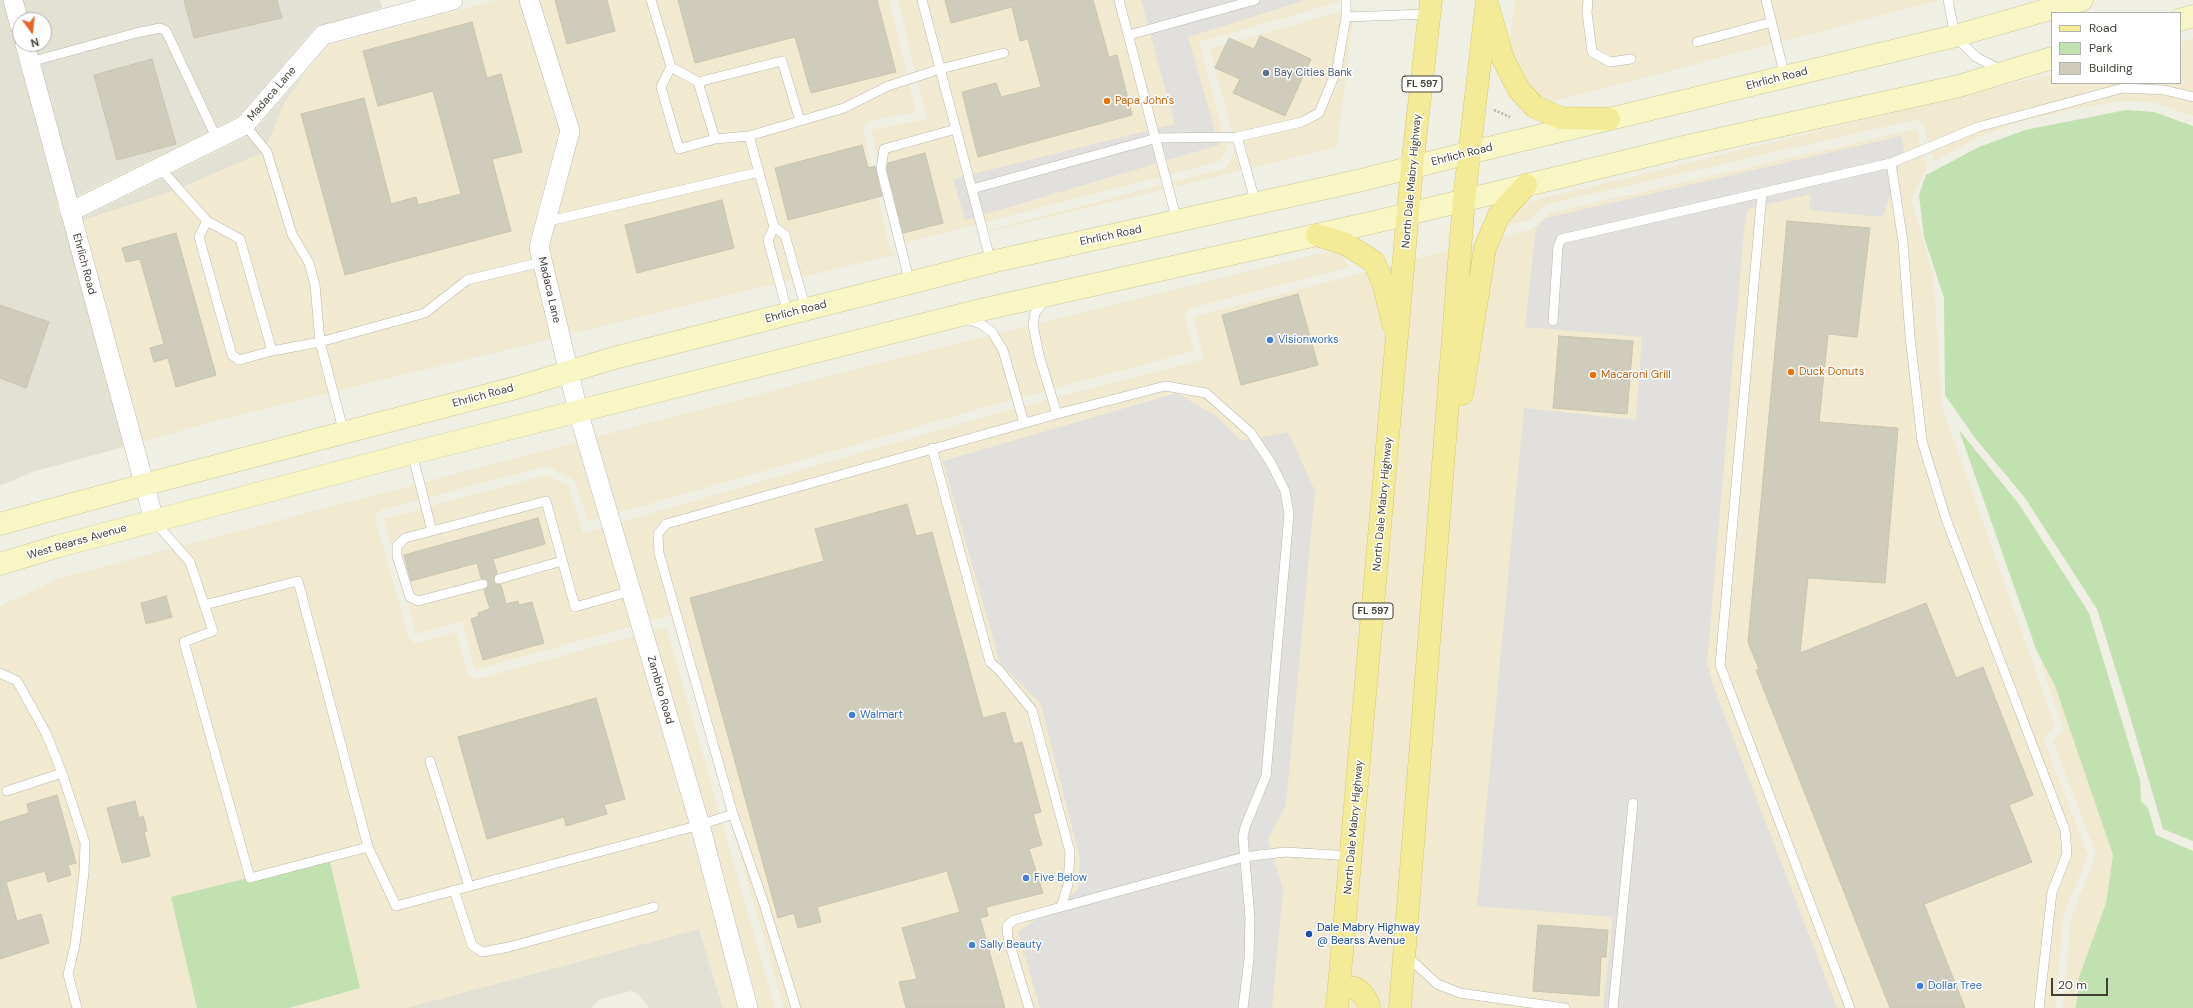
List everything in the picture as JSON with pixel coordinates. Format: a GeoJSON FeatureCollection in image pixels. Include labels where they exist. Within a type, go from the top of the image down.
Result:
{"type":"FeatureCollection","features":[{"type":"Feature","properties":{"kind":"main road","name":"Ehrlich Road"},"geometry":{"type":"LineString","coordinates":[[143,485],[344,433],[614,358],[991,262],[1256,204],[1412,167],[1955,36],[2082,0]]}},
{"type":"Feature","properties":{"kind":"main road"},"geometry":{"type":"LineString","coordinates":[[1487,1],[1503,59],[1519,90],[1535,107],[1561,118],[1609,119]]}},
{"type":"Feature","properties":{"kind":"main road"},"geometry":{"type":"LineString","coordinates":[[1400,1008],[1468,153],[1487,1]]}},
{"type":"Feature","properties":{"kind":"main road","name":"North Dale Mabry Highway"},"geometry":{"type":"LineString","coordinates":[[1337,1008],[1398,344],[1412,167],[1430,7]]}},
{"type":"Feature","properties":{"kind":"main road"},"geometry":{"type":"LineString","coordinates":[[2181,20],[2193,16]]}},
{"type":"Feature","properties":{"kind":"main road"},"geometry":{"type":"LineString","coordinates":[[154,520],[578,411],[1060,291],[1317,235],[1526,185],[1959,86],[2051,58]]}},
{"type":"Feature","properties":{"kind":"main road"},"geometry":{"type":"LineString","coordinates":[[1446,432],[1461,398],[1485,248],[1499,215],[1526,185]]}},
{"type":"Feature","properties":{"kind":"main road"},"geometry":{"type":"LineString","coordinates":[[1317,235],[1346,244],[1374,262],[1384,285],[1398,344]]}},
{"type":"Feature","properties":{"kind":"main road"},"geometry":{"type":"LineString","coordinates":[[0,524],[143,485]]}},
{"type":"Feature","properties":{"kind":"main road","name":"West Bearss Avenue"},"geometry":{"type":"LineString","coordinates":[[0,564],[154,520]]}},
{"type":"Feature","properties":{"kind":"main road"},"geometry":{"type":"LineString","coordinates":[[1339,986],[1355,988],[1363,994],[1369,1008]]}},
{"type":"Feature","properties":{"kind":"street"},"geometry":{"type":"LineString","coordinates":[[13,0],[16,12]]}},
{"type":"Feature","properties":{"kind":"street","name":"Madaca Lane"},"geometry":{"type":"LineString","coordinates":[[70,212],[246,126],[323,35],[453,0]]}},
{"type":"Feature","properties":{"kind":"street","name":"Madaca Lane"},"geometry":{"type":"LineString","coordinates":[[529,0],[570,131],[539,247],[568,372]]}},
{"type":"Feature","properties":{"kind":"street","name":"Ehrlich Road"},"geometry":{"type":"LineString","coordinates":[[27,52],[143,485],[154,520]]}},
{"type":"Feature","properties":{"kind":"street","name":"Zambito Road"},"geometry":{"type":"LineString","coordinates":[[568,372],[578,411],[700,825],[748,1008]]}},
{"type":"Feature","properties":{"kind":"lane"},"geometry":{"type":"LineString","coordinates":[[650,0],[671,67],[698,82],[782,61],[800,121]]}},
{"type":"Feature","properties":{"kind":"lane"},"geometry":{"type":"LineString","coordinates":[[922,0],[991,262]]}},
{"type":"Feature","properties":{"kind":"lane"},"geometry":{"type":"LineString","coordinates":[[1119,0],[1157,138],[1177,221]]}},
{"type":"Feature","properties":{"kind":"lane"},"geometry":{"type":"LineString","coordinates":[[1129,35],[1255,0]]}},
{"type":"Feature","properties":{"kind":"lane"},"geometry":{"type":"LineString","coordinates":[[972,188],[1157,138],[1237,137],[1302,122],[1319,113],[1337,69],[1346,17],[1346,0]]}},
{"type":"Feature","properties":{"kind":"lane"},"geometry":{"type":"LineString","coordinates":[[1588,0],[1587,12],[1592,52],[1610,62],[1631,59]]}},
{"type":"Feature","properties":{"kind":"lane"},"geometry":{"type":"LineString","coordinates":[[1766,0],[1785,77]]}},
{"type":"Feature","properties":{"kind":"lane"},"geometry":{"type":"LineString","coordinates":[[1948,0],[1955,36],[1976,57],[2005,72]]}},
{"type":"Feature","properties":{"kind":"lane"},"geometry":{"type":"LineString","coordinates":[[1346,17],[1430,7]]}},
{"type":"Feature","properties":{"kind":"lane"},"geometry":{"type":"LineString","coordinates":[[1697,42],[1772,22]]}},
{"type":"Feature","properties":{"kind":"lane"},"geometry":{"type":"LineString","coordinates":[[30,62],[136,33],[160,28],[166,31],[217,139]]}},
{"type":"Feature","properties":{"kind":"lane"},"geometry":{"type":"LineString","coordinates":[[671,67],[661,87],[679,149],[715,139],[749,136],[800,121],[844,108],[888,86],[940,69],[1004,53]]}},
{"type":"Feature","properties":{"kind":"lane"},"geometry":{"type":"LineString","coordinates":[[698,82],[715,139]]}},
{"type":"Feature","properties":{"kind":"lane"},"geometry":{"type":"LineString","coordinates":[[1553,321],[1558,246],[1561,239],[1891,163],[1978,127],[2123,88],[2164,90],[2193,97]]}},
{"type":"Feature","properties":{"kind":"lane"},"geometry":{"type":"LineString","coordinates":[[246,126],[267,152],[292,234],[309,263],[315,285],[320,342],[344,433]]}},
{"type":"Feature","properties":{"kind":"lane"},"geometry":{"type":"LineString","coordinates":[[910,283],[880,168],[884,149],[956,129]]}},
{"type":"Feature","properties":{"kind":"lane"},"geometry":{"type":"LineString","coordinates":[[749,136],[774,227],[768,240],[797,312]]}},
{"type":"Feature","properties":{"kind":"lane"},"geometry":{"type":"LineString","coordinates":[[1237,137],[1256,204]]}},
{"type":"Feature","properties":{"kind":"lane"},"geometry":{"type":"LineString","coordinates":[[1891,163],[1903,242],[1910,337],[1922,441],[1946,519],[2065,830],[2067,854],[2052,892],[2039,1008]]}},
{"type":"Feature","properties":{"kind":"lane"},"geometry":{"type":"LineString","coordinates":[[160,168],[207,221],[240,238],[272,352]]}},
{"type":"Feature","properties":{"kind":"lane"},"geometry":{"type":"LineString","coordinates":[[545,222],[759,172]]}},
{"type":"Feature","properties":{"kind":"lane"},"geometry":{"type":"LineString","coordinates":[[1762,193],[1720,665],[1850,1008]]}},
{"type":"Feature","properties":{"kind":"lane"},"geometry":{"type":"LineString","coordinates":[[207,221],[199,238],[232,355],[239,360],[320,342],[425,313],[467,280],[542,262]]}},
{"type":"Feature","properties":{"kind":"lane"},"geometry":{"type":"LineString","coordinates":[[774,227],[786,235],[797,312]]}},
{"type":"Feature","properties":{"kind":"lane"},"geometry":{"type":"LineString","coordinates":[[1057,414],[1039,356],[1033,324],[1035,313],[1040,305],[1060,291]]}},
{"type":"Feature","properties":{"kind":"lane"},"geometry":{"type":"LineString","coordinates":[[954,317],[970,319],[981,324],[992,332],[1003,350],[1024,423]]}},
{"type":"Feature","properties":{"kind":"lane"},"geometry":{"type":"LineString","coordinates":[[796,1008],[764,904],[733,814],[659,553],[658,534],[666,524],[932,448],[1165,386],[1206,393],[1251,433],[1270,463],[1285,491],[1289,514],[1266,776],[1245,827],[1244,857],[1250,918],[1249,959],[1243,1008]]}},
{"type":"Feature","properties":{"kind":"lane"},"geometry":{"type":"LineString","coordinates":[[932,448],[990,662],[999,670],[1032,710],[1070,852],[1068,885],[1061,907]]}},
{"type":"Feature","properties":{"kind":"lane"},"geometry":{"type":"LineString","coordinates":[[412,453],[432,531]]}},
{"type":"Feature","properties":{"kind":"lane"},"geometry":{"type":"LineString","coordinates":[[483,584],[418,601],[410,597],[397,556],[397,546],[405,538],[546,501],[575,607],[631,591]]}},
{"type":"Feature","properties":{"kind":"lane"},"geometry":{"type":"LineString","coordinates":[[154,520],[190,562],[213,631],[184,642],[250,878],[368,847]]}},
{"type":"Feature","properties":{"kind":"lane"},"geometry":{"type":"LineString","coordinates":[[499,579],[562,561]]}},
{"type":"Feature","properties":{"kind":"lane"},"geometry":{"type":"LineString","coordinates":[[204,605],[298,581],[368,847],[396,906],[700,825],[733,814]]}},
{"type":"Feature","properties":{"kind":"lane"},"geometry":{"type":"LineString","coordinates":[[0,674],[17,681],[46,733],[62,773],[85,843],[84,873],[75,945],[68,974],[77,1008]]}},
{"type":"Feature","properties":{"kind":"lane"},"geometry":{"type":"LineString","coordinates":[[430,761],[469,886]]}},
{"type":"Feature","properties":{"kind":"lane"},"geometry":{"type":"LineString","coordinates":[[7,791],[62,773]]}},
{"type":"Feature","properties":{"kind":"lane"},"geometry":{"type":"LineString","coordinates":[[1613,1008],[1633,803]]}},
{"type":"Feature","properties":{"kind":"lane"},"geometry":{"type":"LineString","coordinates":[[1029,1008],[1008,938],[1007,926],[1014,920],[1244,857],[1285,852],[1351,856]]}},
{"type":"Feature","properties":{"kind":"lane"},"geometry":{"type":"LineString","coordinates":[[454,890],[472,945],[482,952],[510,947],[654,907]]}},
{"type":"Feature","properties":{"kind":"lane"},"geometry":{"type":"LineString","coordinates":[[1404,953],[1436,984],[1460,993],[1566,1008]]}},
{"type":"Feature","properties":{"kind":"path"},"geometry":{"type":"LineString","coordinates":[[1493,110],[1510,117]]}},
{"type":"Feature","properties":{"kind":"path"},"geometry":{"type":"LineString","coordinates":[[1511,124],[1510,117],[1513,111]]}},
{"type":"Feature","properties":{"kind":"shaded area"},"geometry":{"type":"Polygon","coordinates":[[[0,0],[380,0],[382,8],[316,27],[239,116],[57,206],[66,226],[250,135],[309,68],[285,102],[264,152],[176,190],[131,445],[32,472],[0,486],[0,0]]]}},
{"type":"Feature","properties":{"kind":"shaded area"},"geometry":{"type":"Polygon","coordinates":[[[496,0],[519,0],[559,131],[529,243],[550,339],[227,418],[131,445],[83,220],[176,190],[264,152],[285,102],[309,68],[329,45],[496,0]]]}},
{"type":"Feature","properties":{"kind":"shaded area"},"geometry":{"type":"Polygon","coordinates":[[[539,0],[889,0],[916,112],[869,121],[865,124],[863,129],[889,247],[892,252],[897,254],[569,334],[549,248],[579,135],[579,128],[539,0]]]}},
{"type":"Feature","properties":{"kind":"shaded area"},"geometry":{"type":"Polygon","coordinates":[[[898,0],[1346,0],[1199,42],[1227,148],[1220,161],[897,245],[871,130],[927,119],[898,0]]]}},
{"type":"Feature","properties":{"kind":"shaded area"},"geometry":{"type":"Polygon","coordinates":[[[1141,0],[1306,0],[1188,37],[1219,145],[965,220],[953,179],[1175,124],[1141,0]]]}},
{"type":"Feature","properties":{"kind":"shaded area"},"geometry":{"type":"Polygon","coordinates":[[[1515,0],[1940,0],[1551,102],[1540,97],[1526,83],[1512,55],[1509,45],[1515,0]]]}},
{"type":"Feature","properties":{"kind":"shaded area"},"geometry":{"type":"Polygon","coordinates":[[[1355,7],[1337,147],[926,247],[1226,168],[1236,148],[1210,49],[1355,7]]]}},
{"type":"Feature","properties":{"kind":"shaded area"},"geometry":{"type":"Polygon","coordinates":[[[2193,39],[2193,116],[2154,102],[2124,101],[2080,108],[2022,121],[1976,138],[1934,161],[1923,124],[1919,120],[1914,120],[1548,204],[1528,220],[1503,227],[1523,203],[2051,74],[2051,84],[2181,84],[2181,42],[2193,39]]]}},
{"type":"Feature","properties":{"kind":"shaded area"},"geometry":{"type":"Polygon","coordinates":[[[1916,129],[1927,168],[1911,199],[1933,273],[1942,407],[2055,726],[2043,739],[2088,855],[2063,916],[2055,1008],[784,1008],[671,615],[475,670],[462,621],[416,634],[384,519],[546,475],[568,485],[583,533],[991,415],[1204,359],[1193,317],[1532,229],[1550,213],[1916,129]]]}},
{"type":"Feature","properties":{"kind":"shaded area"},"geometry":{"type":"Polygon","coordinates":[[[1901,136],[1904,150],[1883,217],[1809,210],[1810,194],[1748,209],[1744,230],[1707,663],[1714,688],[1837,1008],[1603,1008],[1613,917],[1477,906],[1524,408],[1636,420],[1642,337],[1525,327],[1536,228],[1546,218],[1901,136]]]}},
{"type":"Feature","properties":{"kind":"shaded area"},"geometry":{"type":"Polygon","coordinates":[[[1331,251],[1342,254],[1349,267],[1188,309],[1185,313],[1185,319],[1194,351],[989,406],[618,513],[596,437],[883,362],[1331,251]]]}},
{"type":"Feature","properties":{"kind":"shaded area"},"geometry":{"type":"Polygon","coordinates":[[[1177,393],[1216,416],[1241,441],[1288,432],[1315,491],[1286,805],[1268,839],[1283,890],[1272,1008],[1040,1008],[1018,932],[1078,890],[1080,859],[1041,704],[1000,663],[943,461],[1177,393]]]}},
{"type":"Feature","properties":{"kind":"shaded area"},"geometry":{"type":"Polygon","coordinates":[[[577,442],[599,518],[588,521],[574,480],[546,466],[381,510],[375,516],[376,522],[409,638],[413,642],[418,643],[456,632],[467,673],[472,679],[478,679],[634,636],[690,827],[738,1008],[723,1008],[699,929],[406,1008],[289,1008],[360,988],[171,897],[197,1008],[0,1008],[0,606],[60,578],[577,442]]]}},
{"type":"Feature","properties":{"kind":"shaded area"},"geometry":{"type":"Polygon","coordinates":[[[666,627],[775,1008],[759,1008],[709,822],[652,630],[666,627]]]}},
{"type":"Feature","properties":{"kind":"shaded area"},"geometry":{"type":"Polygon","coordinates":[[[2036,649],[2055,686],[2113,855],[2106,903],[2079,977],[2076,1008],[2063,1008],[2071,919],[2096,854],[2053,741],[2063,731],[2063,726],[2036,649]]]}},
{"type":"Feature","properties":{"kind":"shaded area"},"geometry":{"type":"Polygon","coordinates":[[[699,929],[723,1008],[649,1008],[638,994],[631,991],[600,999],[591,1008],[406,1008],[699,929]]]}},
{"type":"Feature","properties":{"kind":"green space"},"geometry":{"type":"Polygon","coordinates":[[[2126,110],[2154,112],[2193,126],[2193,841],[2163,829],[2097,609],[2025,498],[1975,438],[1945,395],[1944,298],[1924,237],[1919,195],[1926,175],[1979,147],[2025,130],[2126,110]]]}},
{"type":"Feature","properties":{"kind":"green space"},"geometry":{"type":"Polygon","coordinates":[[[1959,430],[2019,504],[2089,613],[2140,780],[2141,801],[2148,808],[2156,835],[2193,851],[2193,1008],[2076,1008],[2079,977],[2106,903],[2113,855],[2055,686],[2036,649],[1959,430]]]}},
{"type":"Feature","properties":{"kind":"green space"},"geometry":{"type":"Polygon","coordinates":[[[329,858],[360,988],[289,1008],[197,1008],[171,897],[329,858]]]}},
{"type":"Feature","properties":{"kind":"building"},"geometry":{"type":"Polygon","coordinates":[[[184,0],[277,0],[282,18],[194,38],[184,0]]]}},
{"type":"Feature","properties":{"kind":"building"},"geometry":{"type":"Polygon","coordinates":[[[555,0],[607,0],[615,31],[567,44],[555,0]]]}},
{"type":"Feature","properties":{"kind":"building"},"geometry":{"type":"Polygon","coordinates":[[[678,0],[877,0],[896,72],[811,93],[795,37],[695,63],[678,0]]]}},
{"type":"Feature","properties":{"kind":"building"},"geometry":{"type":"Polygon","coordinates":[[[945,0],[1093,0],[1109,57],[1117,55],[1132,115],[978,157],[962,92],[996,83],[1001,97],[1041,87],[1028,39],[1020,41],[1012,7],[951,23],[945,0]]]}},
{"type":"Feature","properties":{"kind":"building"},"geometry":{"type":"Polygon","coordinates":[[[472,22],[487,78],[501,74],[522,152],[492,159],[511,231],[345,275],[301,114],[364,98],[391,204],[416,197],[418,205],[461,194],[433,91],[378,106],[363,51],[472,22]]]}},
{"type":"Feature","properties":{"kind":"building","name":"Bay Cities Bank"},"geometry":{"type":"Polygon","coordinates":[[[1260,36],[1311,59],[1285,116],[1233,93],[1240,79],[1215,68],[1229,38],[1254,49],[1260,36]]]}},
{"type":"Feature","properties":{"kind":"building"},"geometry":{"type":"Polygon","coordinates":[[[152,59],[176,144],[117,160],[94,75],[152,59]]]}},
{"type":"Feature","properties":{"kind":"building"},"geometry":{"type":"Polygon","coordinates":[[[862,145],[868,168],[875,166],[882,196],[788,220],[775,168],[862,145]]]}},
{"type":"Feature","properties":{"kind":"building"},"geometry":{"type":"Polygon","coordinates":[[[925,153],[943,223],[903,233],[887,169],[888,163],[925,153]]]}},
{"type":"Feature","properties":{"kind":"building"},"geometry":{"type":"Polygon","coordinates":[[[722,200],[734,248],[637,273],[625,225],[722,200]]]}},
{"type":"Feature","properties":{"kind":"building"},"geometry":{"type":"Polygon","coordinates":[[[1787,221],[1870,228],[1857,337],[1828,334],[1819,422],[1898,428],[1885,583],[1808,578],[1800,653],[1926,603],[1956,678],[1983,667],[2033,795],[2009,805],[2032,862],[1924,904],[1965,1008],[1890,1008],[1756,670],[1759,669],[1748,642],[1787,221]]]}},
{"type":"Feature","properties":{"kind":"building"},"geometry":{"type":"Polygon","coordinates":[[[176,233],[216,375],[176,387],[168,358],[154,362],[150,348],[164,344],[140,259],[126,262],[122,248],[176,233]]]}},
{"type":"Feature","properties":{"kind":"building","name":"Visionworks"},"geometry":{"type":"Polygon","coordinates":[[[1298,294],[1318,365],[1241,385],[1222,315],[1298,294]]]}},
{"type":"Feature","properties":{"kind":"building"},"geometry":{"type":"Polygon","coordinates":[[[0,305],[49,322],[26,388],[0,378],[0,305]]]}},
{"type":"Feature","properties":{"kind":"building","name":"Macaroni Grill"},"geometry":{"type":"Polygon","coordinates":[[[1559,336],[1633,341],[1627,414],[1553,408],[1559,336]]]}},
{"type":"Feature","properties":{"kind":"building","name":"Walmart"},"geometry":{"type":"Polygon","coordinates":[[[907,504],[916,536],[932,532],[983,718],[1005,712],[1014,744],[1022,742],[1041,812],[1033,814],[1042,845],[1029,849],[1043,893],[986,907],[988,916],[980,918],[1005,1008],[906,1008],[899,982],[917,979],[902,928],[960,912],[947,871],[817,907],[821,922],[798,928],[794,913],[778,918],[690,598],[824,561],[815,529],[907,504]]]}},
{"type":"Feature","properties":{"kind":"building"},"geometry":{"type":"Polygon","coordinates":[[[538,518],[545,544],[493,559],[497,573],[493,580],[495,584],[501,585],[506,604],[518,601],[519,605],[532,602],[544,643],[483,660],[471,619],[479,616],[478,613],[490,609],[484,590],[487,588],[489,583],[487,580],[481,578],[477,563],[411,581],[404,555],[538,518]]]}},
{"type":"Feature","properties":{"kind":"building"},"geometry":{"type":"Polygon","coordinates":[[[166,596],[172,617],[146,624],[141,603],[166,596]]]}},
{"type":"Feature","properties":{"kind":"building"},"geometry":{"type":"Polygon","coordinates":[[[596,698],[625,799],[604,805],[607,814],[566,826],[564,817],[487,839],[458,737],[596,698]]]}},
{"type":"Feature","properties":{"kind":"building"},"geometry":{"type":"Polygon","coordinates":[[[57,795],[76,863],[68,865],[71,875],[48,882],[45,871],[6,882],[17,921],[41,914],[49,943],[0,959],[0,822],[29,813],[27,804],[57,795]]]}},
{"type":"Feature","properties":{"kind":"building"},"geometry":{"type":"Polygon","coordinates":[[[135,801],[139,818],[143,816],[147,831],[144,832],[150,856],[122,863],[107,808],[135,801]]]}},
{"type":"Feature","properties":{"kind":"building"},"geometry":{"type":"Polygon","coordinates":[[[1538,925],[1608,930],[1606,957],[1601,957],[1599,996],[1533,991],[1538,925]]]}},
{"type":"Feature","properties":{"kind":"place","name":"Bay Cities Bank"},"geometry":{"type":"Point","coordinates":[1266,73]}},
{"type":"Feature","properties":{"kind":"place","name":"Papa John's"},"geometry":{"type":"Point","coordinates":[1107,101]}},
{"type":"Feature","properties":{"kind":"place","name":"Visionworks"},"geometry":{"type":"Point","coordinates":[1270,340]}},
{"type":"Feature","properties":{"kind":"place","name":"Duck Donuts"},"geometry":{"type":"Point","coordinates":[1791,372]}},
{"type":"Feature","properties":{"kind":"place","name":"Macaroni Grill"},"geometry":{"type":"Point","coordinates":[1593,375]}},
{"type":"Feature","properties":{"kind":"place","name":"Walmart"},"geometry":{"type":"Point","coordinates":[852,715]}},
{"type":"Feature","properties":{"kind":"place","name":"Five Below"},"geometry":{"type":"Point","coordinates":[1026,878]}},
{"type":"Feature","properties":{"kind":"place","name":"Dale Mabry Highway @ Bearss Avenue"},"geometry":{"type":"Point","coordinates":[1309,934]}},
{"type":"Feature","properties":{"kind":"place","name":"Sally Beauty"},"geometry":{"type":"Point","coordinates":[972,945]}},
{"type":"Feature","properties":{"kind":"place","name":"Dollar Tree"},"geometry":{"type":"Point","coordinates":[1920,986]}}]}
